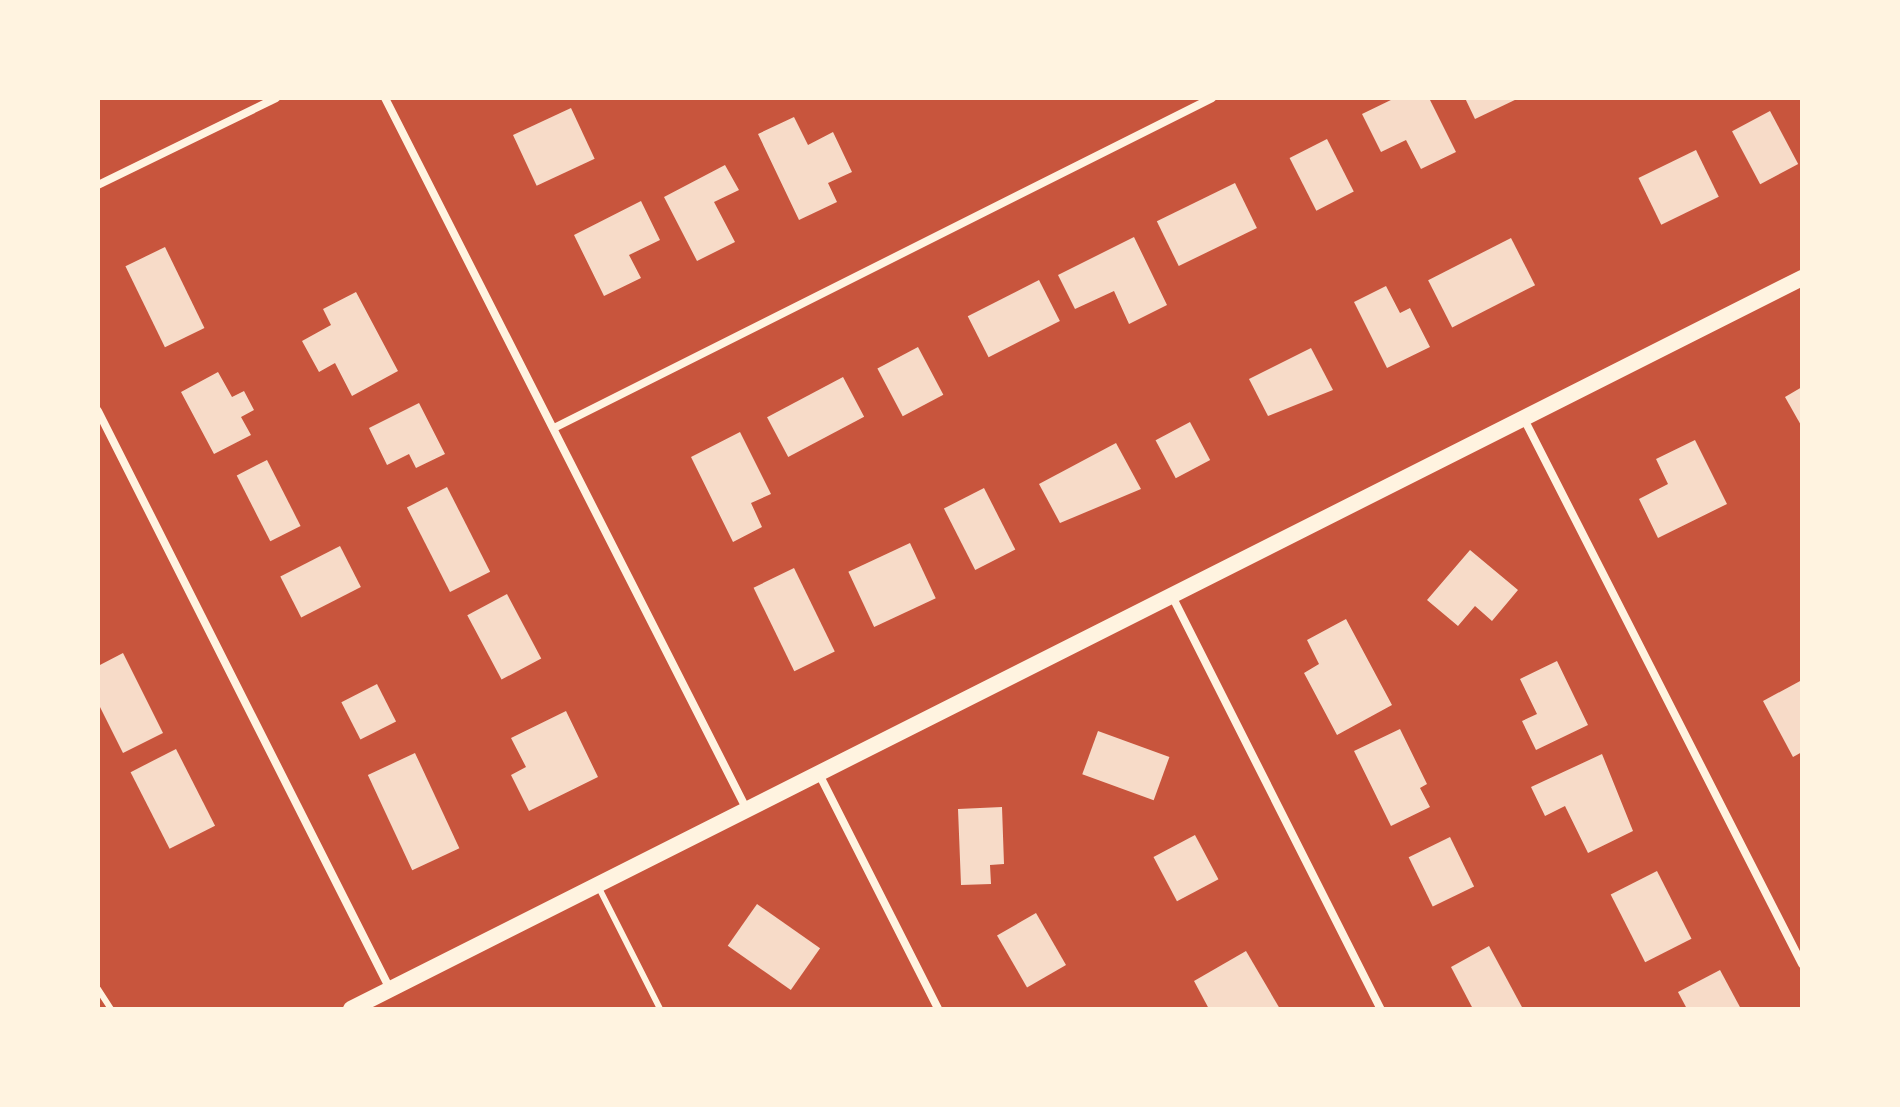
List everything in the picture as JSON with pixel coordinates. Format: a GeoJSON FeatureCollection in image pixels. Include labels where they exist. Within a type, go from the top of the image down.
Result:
{"type":"FeatureCollection","features":[{"type":"Feature","properties":{"kind":"main road"},"geometry":{"type":"LineString","coordinates":[[351,1009],[1802,278]]}},
{"type":"Feature","properties":{"kind":"street"},"geometry":{"type":"LineString","coordinates":[[98,185],[276,98]]}},
{"type":"Feature","properties":{"kind":"street"},"geometry":{"type":"LineString","coordinates":[[385,98],[747,810]]}},
{"type":"Feature","properties":{"kind":"street"},"geometry":{"type":"LineString","coordinates":[[554,428],[1212,98]]}},
{"type":"Feature","properties":{"kind":"street"},"geometry":{"type":"LineString","coordinates":[[98,411],[390,989]]}},
{"type":"Feature","properties":{"kind":"street"},"geometry":{"type":"LineString","coordinates":[[1524,419],[1802,964]]}},
{"type":"Feature","properties":{"kind":"street"},"geometry":{"type":"LineString","coordinates":[[1172,596],[1381,1009]]}},
{"type":"Feature","properties":{"kind":"street"},"geometry":{"type":"LineString","coordinates":[[818,773],[938,1009]]}},
{"type":"Feature","properties":{"kind":"lane"},"geometry":{"type":"LineString","coordinates":[[598,885],[660,1009]]}},
{"type":"Feature","properties":{"kind":"lane"},"geometry":{"type":"LineString","coordinates":[[98,989],[111,1009]]}},
{"type":"Feature","properties":{"kind":"building"},"geometry":{"type":"Polygon","coordinates":[[[1395,98],[1429,98],[1456,152],[1421,169],[1406,140],[1381,152],[1362,114],[1395,98]]]}},
{"type":"Feature","properties":{"kind":"building"},"geometry":{"type":"Polygon","coordinates":[[[1465,98],[1519,98],[1475,119],[1465,98]]]}},
{"type":"Feature","properties":{"kind":"building"},"geometry":{"type":"Polygon","coordinates":[[[571,108],[595,159],[537,186],[513,135],[571,108]]]}},
{"type":"Feature","properties":{"kind":"building"},"geometry":{"type":"Polygon","coordinates":[[[1770,111],[1798,164],[1760,184],[1732,131],[1770,111]]]}},
{"type":"Feature","properties":{"kind":"building"},"geometry":{"type":"Polygon","coordinates":[[[794,117],[808,145],[833,132],[852,172],[828,183],[837,202],[799,220],[758,134],[794,117]]]}},
{"type":"Feature","properties":{"kind":"building"},"geometry":{"type":"Polygon","coordinates":[[[1327,139],[1354,192],[1316,211],[1290,158],[1327,139]]]}},
{"type":"Feature","properties":{"kind":"building"},"geometry":{"type":"Polygon","coordinates":[[[1696,150],[1719,197],[1661,225],[1638,178],[1696,150]]]}},
{"type":"Feature","properties":{"kind":"building"},"geometry":{"type":"Polygon","coordinates":[[[725,165],[739,190],[714,202],[735,242],[697,261],[664,197],[725,165]]]}},
{"type":"Feature","properties":{"kind":"building"},"geometry":{"type":"Polygon","coordinates":[[[1235,183],[1257,228],[1179,266],[1157,221],[1235,183]]]}},
{"type":"Feature","properties":{"kind":"building"},"geometry":{"type":"Polygon","coordinates":[[[641,201],[660,240],[629,255],[641,278],[604,296],[574,235],[641,201]]]}},
{"type":"Feature","properties":{"kind":"building"},"geometry":{"type":"Polygon","coordinates":[[[1134,237],[1167,305],[1129,324],[1114,291],[1075,309],[1058,275],[1134,237]]]}},
{"type":"Feature","properties":{"kind":"building"},"geometry":{"type":"Polygon","coordinates":[[[1511,238],[1535,285],[1452,327],[1428,280],[1511,238]]]}},
{"type":"Feature","properties":{"kind":"building"},"geometry":{"type":"Polygon","coordinates":[[[165,247],[204,328],[165,347],[125,266],[165,247]]]}},
{"type":"Feature","properties":{"kind":"building"},"geometry":{"type":"Polygon","coordinates":[[[1039,280],[1060,321],[989,357],[968,316],[1039,280]]]}},
{"type":"Feature","properties":{"kind":"building"},"geometry":{"type":"Polygon","coordinates":[[[1386,286],[1400,313],[1410,308],[1430,347],[1387,368],[1354,302],[1386,286]]]}},
{"type":"Feature","properties":{"kind":"building"},"geometry":{"type":"Polygon","coordinates":[[[356,292],[398,371],[352,396],[335,363],[319,372],[302,341],[331,325],[323,309],[356,292]]]}},
{"type":"Feature","properties":{"kind":"building"},"geometry":{"type":"Polygon","coordinates":[[[918,347],[943,395],[903,416],[877,369],[918,347]]]}},
{"type":"Feature","properties":{"kind":"building"},"geometry":{"type":"Polygon","coordinates":[[[1311,348],[1333,390],[1268,416],[1249,379],[1311,348]]]}},
{"type":"Feature","properties":{"kind":"building"},"geometry":{"type":"Polygon","coordinates":[[[218,372],[232,397],[244,391],[254,410],[241,417],[251,435],[214,454],[181,392],[218,372]]]}},
{"type":"Feature","properties":{"kind":"building"},"geometry":{"type":"Polygon","coordinates":[[[843,377],[864,417],[788,457],[767,417],[843,377]]]}},
{"type":"Feature","properties":{"kind":"building"},"geometry":{"type":"Polygon","coordinates":[[[1802,387],[1802,427],[1785,397],[1802,387]]]}},
{"type":"Feature","properties":{"kind":"building"},"geometry":{"type":"Polygon","coordinates":[[[419,403],[445,454],[416,468],[409,454],[387,465],[369,428],[419,403]]]}},
{"type":"Feature","properties":{"kind":"building"},"geometry":{"type":"Polygon","coordinates":[[[1190,422],[1210,460],[1176,478],[1156,440],[1190,422]]]}},
{"type":"Feature","properties":{"kind":"building"},"geometry":{"type":"Polygon","coordinates":[[[740,432],[771,494],[751,503],[762,527],[733,542],[691,457],[740,432]]]}},
{"type":"Feature","properties":{"kind":"building"},"geometry":{"type":"Polygon","coordinates":[[[1695,440],[1727,504],[1658,538],[1639,499],[1668,484],[1656,459],[1695,440]]]}},
{"type":"Feature","properties":{"kind":"building"},"geometry":{"type":"Polygon","coordinates":[[[1116,443],[1141,489],[1060,523],[1039,484],[1116,443]]]}},
{"type":"Feature","properties":{"kind":"building"},"geometry":{"type":"Polygon","coordinates":[[[267,460],[301,526],[270,541],[237,475],[267,460]]]}},
{"type":"Feature","properties":{"kind":"building"},"geometry":{"type":"Polygon","coordinates":[[[447,487],[490,572],[450,592],[407,507],[447,487]]]}},
{"type":"Feature","properties":{"kind":"building"},"geometry":{"type":"Polygon","coordinates":[[[984,488],[1015,549],[975,570],[944,508],[984,488]]]}},
{"type":"Feature","properties":{"kind":"building"},"geometry":{"type":"Polygon","coordinates":[[[910,543],[936,598],[874,627],[848,572],[910,543]]]}},
{"type":"Feature","properties":{"kind":"building"},"geometry":{"type":"Polygon","coordinates":[[[340,546],[361,587],[301,617],[280,576],[340,546]]]}},
{"type":"Feature","properties":{"kind":"building"},"geometry":{"type":"Polygon","coordinates":[[[1470,550],[1518,590],[1492,621],[1475,606],[1458,626],[1427,600],[1470,550]]]}},
{"type":"Feature","properties":{"kind":"building"},"geometry":{"type":"Polygon","coordinates":[[[794,568],[835,652],[794,671],[754,588],[794,568]]]}},
{"type":"Feature","properties":{"kind":"building"},"geometry":{"type":"Polygon","coordinates":[[[507,594],[541,658],[502,680],[467,615],[507,594]]]}},
{"type":"Feature","properties":{"kind":"building"},"geometry":{"type":"Polygon","coordinates":[[[1346,619],[1392,705],[1337,735],[1304,673],[1319,664],[1307,640],[1346,619]]]}},
{"type":"Feature","properties":{"kind":"building"},"geometry":{"type":"Polygon","coordinates":[[[123,653],[163,733],[123,753],[98,703],[98,666],[123,653]]]}},
{"type":"Feature","properties":{"kind":"building"},"geometry":{"type":"Polygon","coordinates":[[[1557,661],[1588,725],[1536,750],[1522,721],[1537,714],[1520,679],[1557,661]]]}},
{"type":"Feature","properties":{"kind":"building"},"geometry":{"type":"Polygon","coordinates":[[[1802,680],[1802,752],[1793,757],[1763,701],[1802,680]]]}},
{"type":"Feature","properties":{"kind":"building"},"geometry":{"type":"Polygon","coordinates":[[[377,684],[396,721],[360,740],[341,702],[377,684]]]}},
{"type":"Feature","properties":{"kind":"building"},"geometry":{"type":"Polygon","coordinates":[[[566,711],[598,777],[529,811],[511,775],[526,767],[511,738],[566,711]]]}},
{"type":"Feature","properties":{"kind":"building"},"geometry":{"type":"Polygon","coordinates":[[[1400,729],[1427,784],[1420,788],[1430,807],[1391,826],[1354,751],[1400,729]]]}},
{"type":"Feature","properties":{"kind":"building"},"geometry":{"type":"Polygon","coordinates":[[[1098,731],[1169,757],[1154,800],[1082,774],[1098,731]]]}},
{"type":"Feature","properties":{"kind":"building"},"geometry":{"type":"Polygon","coordinates":[[[176,749],[215,826],[170,849],[131,772],[176,749]]]}},
{"type":"Feature","properties":{"kind":"building"},"geometry":{"type":"Polygon","coordinates":[[[415,753],[459,848],[412,870],[368,775],[415,753]]]}},
{"type":"Feature","properties":{"kind":"building"},"geometry":{"type":"Polygon","coordinates":[[[1602,754],[1633,831],[1588,853],[1565,806],[1545,816],[1531,787],[1602,754]]]}},
{"type":"Feature","properties":{"kind":"building"},"geometry":{"type":"Polygon","coordinates":[[[1002,807],[1004,864],[990,865],[991,884],[961,885],[958,809],[1002,807]]]}},
{"type":"Feature","properties":{"kind":"building"},"geometry":{"type":"Polygon","coordinates":[[[1195,835],[1218,879],[1177,901],[1154,857],[1195,835]]]}},
{"type":"Feature","properties":{"kind":"building"},"geometry":{"type":"Polygon","coordinates":[[[1450,837],[1474,886],[1433,907],[1409,857],[1450,837]]]}},
{"type":"Feature","properties":{"kind":"building"},"geometry":{"type":"Polygon","coordinates":[[[1657,871],[1692,939],[1645,962],[1611,895],[1657,871]]]}},
{"type":"Feature","properties":{"kind":"building"},"geometry":{"type":"Polygon","coordinates":[[[757,904],[820,948],[791,990],[728,946],[757,904]]]}},
{"type":"Feature","properties":{"kind":"building"},"geometry":{"type":"Polygon","coordinates":[[[1036,913],[1066,965],[1027,987],[997,935],[1036,913]]]}},
{"type":"Feature","properties":{"kind":"building"},"geometry":{"type":"Polygon","coordinates":[[[1489,946],[1523,1009],[1473,1009],[1451,967],[1489,946]]]}},
{"type":"Feature","properties":{"kind":"building"},"geometry":{"type":"Polygon","coordinates":[[[1246,951],[1280,1009],[1209,1009],[1194,981],[1246,951]]]}},
{"type":"Feature","properties":{"kind":"building"},"geometry":{"type":"Polygon","coordinates":[[[1720,970],[1741,1009],[1687,1009],[1678,992],[1720,970]]]}}]}
